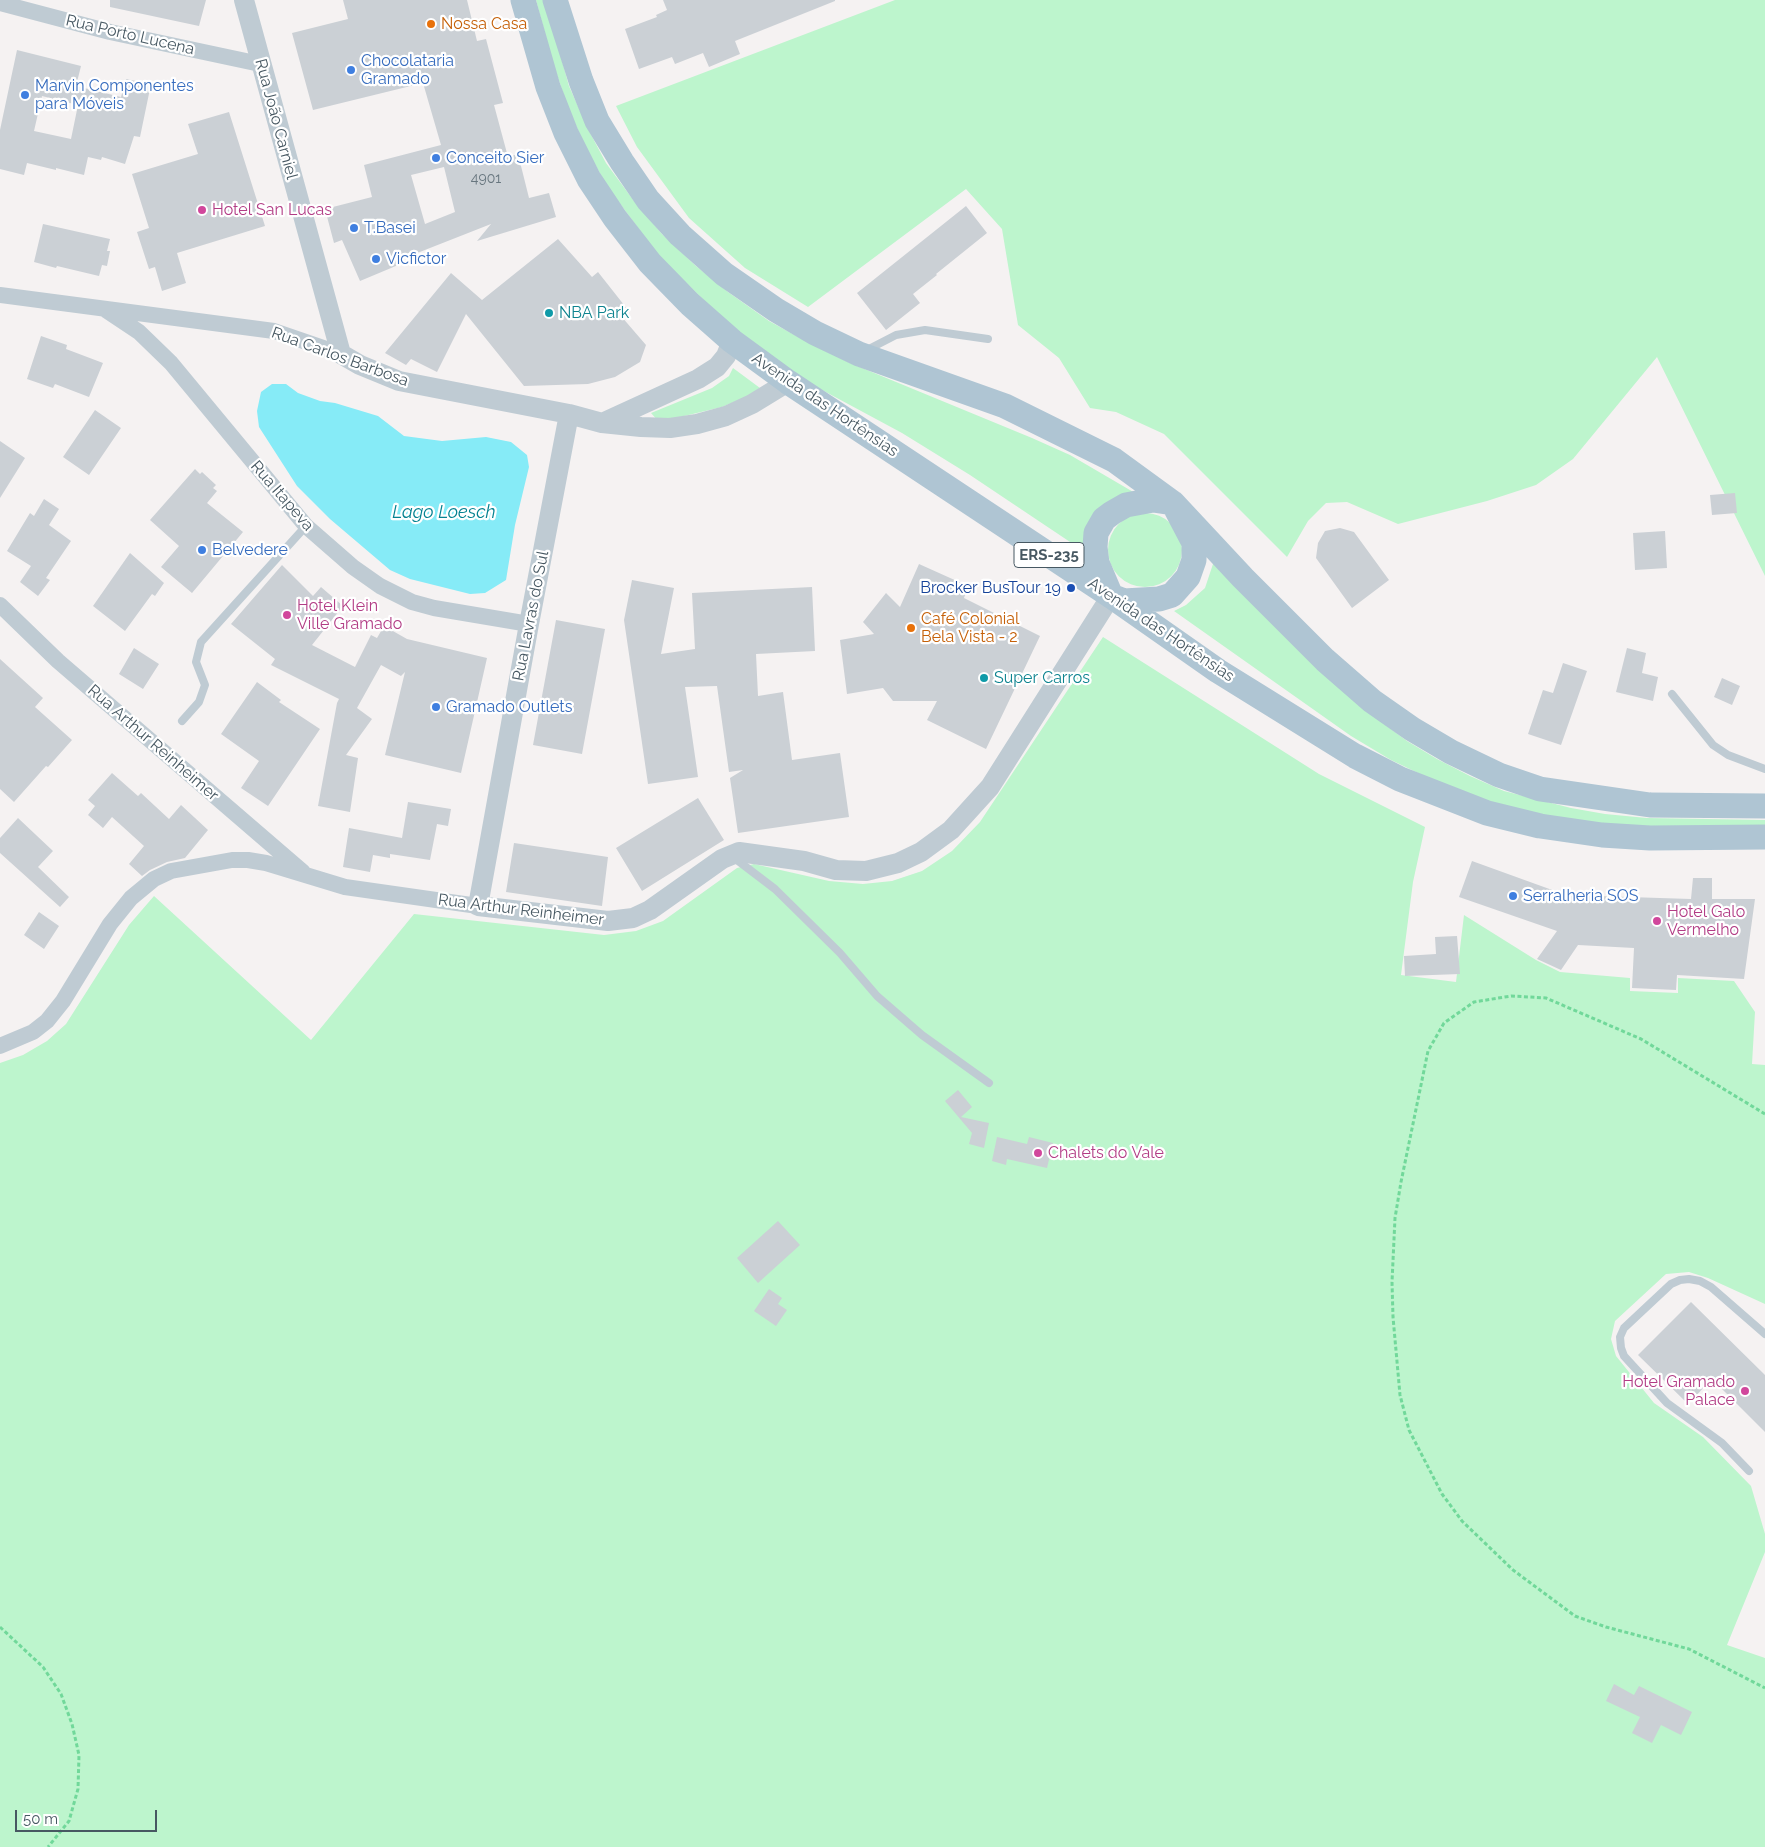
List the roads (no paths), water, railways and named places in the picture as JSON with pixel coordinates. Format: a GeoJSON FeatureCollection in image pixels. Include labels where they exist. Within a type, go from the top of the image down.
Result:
{"type":"FeatureCollection","features":[{"type":"Feature","properties":{"kind":"main road","name":"Avenida das Hortênsias"},"geometry":{"type":"LineString","coordinates":[[523,0],[548,87],[566,134],[589,179],[615,218],[650,263],[690,304],[732,341],[788,382],[1111,596],[1218,670],[1331,741],[1400,779],[1449,800],[1487,813],[1540,826],[1602,835],[1650,838],[1765,837]]}},
{"type":"Feature","properties":{"kind":"main road"},"geometry":{"type":"LineString","coordinates":[[555,0],[581,81],[597,121],[648,200],[680,236],[724,274],[776,310],[815,333],[859,354],[1005,406],[1053,428],[1114,460],[1173,503],[1243,578],[1325,660],[1372,701],[1412,730],[1451,752],[1499,775],[1540,789],[1650,805],[1765,806]]}},
{"type":"Feature","properties":{"kind":"main road"},"geometry":{"type":"LineString","coordinates":[[1153,500],[1173,503],[1194,543],[1194,560],[1188,577],[1172,595],[1159,599],[1124,601],[1111,596],[1097,563],[1095,547],[1096,533],[1104,519],[1126,505],[1153,500]]}},
{"type":"Feature","properties":{"kind":"street","name":"Rua João Carniel"},"geometry":{"type":"LineString","coordinates":[[244,0],[341,354]]}},
{"type":"Feature","properties":{"kind":"street","name":"Rua Porto Lucena"},"geometry":{"type":"LineString","coordinates":[[0,2],[110,32],[260,64]]}},
{"type":"Feature","properties":{"kind":"street","name":"Rua Carlos Barbosa"},"geometry":{"type":"LineString","coordinates":[[0,295],[274,331],[341,354],[360,365],[400,381],[602,422],[641,428],[670,428],[697,424],[726,416],[752,404],[788,382]]}},
{"type":"Feature","properties":{"kind":"street","name":"Rua Itapeva"},"geometry":{"type":"LineString","coordinates":[[106,310],[139,332],[171,363],[306,526],[354,567],[380,586],[412,602],[434,608],[529,624]]}},
{"type":"Feature","properties":{"kind":"street"},"geometry":{"type":"LineString","coordinates":[[602,422],[698,379],[717,367],[726,356],[732,341]]}},
{"type":"Feature","properties":{"kind":"street","name":"Rua Lavras do Sul"},"geometry":{"type":"LineString","coordinates":[[478,906],[569,414]]}},
{"type":"Feature","properties":{"kind":"street"},"geometry":{"type":"LineString","coordinates":[[730,855],[739,852],[804,861],[836,870],[866,871],[898,863],[921,852],[951,830],[990,787],[1111,596]]}},
{"type":"Feature","properties":{"kind":"street","name":"Rua Arthur Reinheimer"},"geometry":{"type":"LineString","coordinates":[[0,605],[58,661],[309,877]]}},
{"type":"Feature","properties":{"kind":"street","name":"Rua Arthur Reinheimer"},"geometry":{"type":"LineString","coordinates":[[0,1046],[33,1032],[47,1021],[63,1001],[110,924],[131,898],[154,879],[171,871],[232,860],[266,863],[345,887],[478,906],[608,921],[633,918],[650,910],[730,855]]}},
{"type":"Feature","properties":{"kind":"lane"},"geometry":{"type":"LineString","coordinates":[[859,354],[896,335],[925,330],[988,339]]}},
{"type":"Feature","properties":{"kind":"lane"},"geometry":{"type":"LineString","coordinates":[[182,721],[199,702],[205,685],[196,662],[201,642],[306,526]]}},
{"type":"Feature","properties":{"kind":"lane"},"geometry":{"type":"LineString","coordinates":[[1672,694],[1713,745],[1728,755],[1765,770]]}},
{"type":"Feature","properties":{"kind":"lane"},"geometry":{"type":"LineString","coordinates":[[730,855],[775,889],[840,953],[877,996],[922,1035],[989,1083]]}},
{"type":"Feature","properties":{"kind":"lane"},"geometry":{"type":"LineString","coordinates":[[1749,1471],[1722,1443],[1667,1403],[1624,1356],[1620,1348],[1620,1337],[1624,1328],[1671,1284],[1689,1279],[1711,1287],[1765,1334]]}},
{"type":"Feature","properties":{"kind":"water","name":"Lago Loesch"},"geometry":{"type":"Polygon","coordinates":[[[272,384],[286,384],[298,393],[320,401],[335,403],[378,416],[404,436],[442,441],[486,437],[511,442],[527,455],[529,467],[515,525],[506,580],[485,593],[470,594],[410,579],[390,570],[330,519],[297,486],[259,427],[257,411],[261,392],[272,384]]]}},
{"type":"Feature","properties":{"kind":"place","name":"Nossa Casa"},"geometry":{"type":"Point","coordinates":[431,24]}},
{"type":"Feature","properties":{"kind":"place","name":"Chocolataria Gramado"},"geometry":{"type":"Point","coordinates":[351,70]}},
{"type":"Feature","properties":{"kind":"place","name":"Marvin Componentes para Móveis"},"geometry":{"type":"Point","coordinates":[25,95]}},
{"type":"Feature","properties":{"kind":"place","name":"Conceito Sier"},"geometry":{"type":"Point","coordinates":[436,158]}},
{"type":"Feature","properties":{"kind":"place","name":"Hotel San Lucas"},"geometry":{"type":"Point","coordinates":[202,210]}},
{"type":"Feature","properties":{"kind":"place","name":"T.Basei"},"geometry":{"type":"Point","coordinates":[354,228]}},
{"type":"Feature","properties":{"kind":"place","name":"Vicfictor"},"geometry":{"type":"Point","coordinates":[376,259]}},
{"type":"Feature","properties":{"kind":"place","name":"NBA Park"},"geometry":{"type":"Point","coordinates":[549,313]}},
{"type":"Feature","properties":{"kind":"place","name":"Belvedere"},"geometry":{"type":"Point","coordinates":[202,550]}},
{"type":"Feature","properties":{"kind":"place","name":"Brocker BusTour 19"},"geometry":{"type":"Point","coordinates":[1071,588]}},
{"type":"Feature","properties":{"kind":"place","name":"Hotel Klein Ville Gramado"},"geometry":{"type":"Point","coordinates":[287,615]}},
{"type":"Feature","properties":{"kind":"place","name":"Café Colonial Bela Vista - 2"},"geometry":{"type":"Point","coordinates":[911,628]}},
{"type":"Feature","properties":{"kind":"place","name":"Super Carros"},"geometry":{"type":"Point","coordinates":[984,678]}},
{"type":"Feature","properties":{"kind":"place","name":"Gramado Outlets"},"geometry":{"type":"Point","coordinates":[436,707]}},
{"type":"Feature","properties":{"kind":"place","name":"Serralheria SOS"},"geometry":{"type":"Point","coordinates":[1513,896]}},
{"type":"Feature","properties":{"kind":"place","name":"Hotel Galo Vermelho"},"geometry":{"type":"Point","coordinates":[1657,921]}},
{"type":"Feature","properties":{"kind":"place","name":"Chalets do Vale"},"geometry":{"type":"Point","coordinates":[1038,1153]}},
{"type":"Feature","properties":{"kind":"place","name":"Hotel Gramado Palace"},"geometry":{"type":"Point","coordinates":[1745,1391]}}]}
